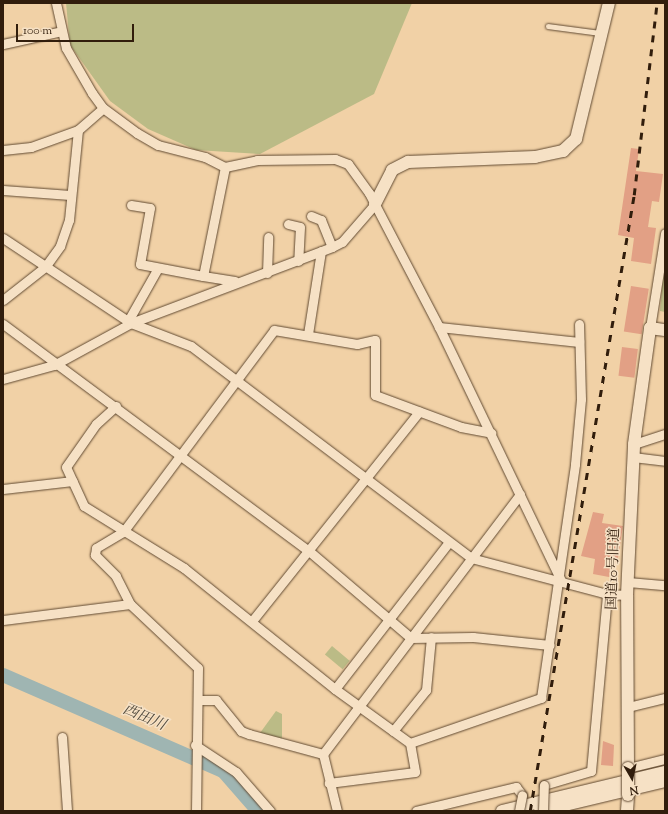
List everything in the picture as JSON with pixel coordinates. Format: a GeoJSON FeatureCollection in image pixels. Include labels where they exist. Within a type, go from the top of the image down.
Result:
{"type":"FeatureCollection","features":[{"type":"Feature","properties":{"kind":"street"},"geometry":{"type":"LineString","coordinates":[[56,3],[62,31],[79,72],[103,108],[158,145],[205,157],[225,167],[257,160],[342,160],[358,176],[375,204],[439,327],[561,580]]}},
{"type":"Feature","properties":{"kind":"street"},"geometry":{"type":"LineString","coordinates":[[3,379],[54,365],[130,322],[237,282],[267,273],[342,242],[375,204],[392,170],[408,162],[535,157],[563,151],[576,139],[609,3]]}},
{"type":"Feature","properties":{"kind":"street"},"geometry":{"type":"LineString","coordinates":[[3,44],[62,31]]}},
{"type":"Feature","properties":{"kind":"street"},"geometry":{"type":"LineString","coordinates":[[3,150],[31,147],[78,130],[103,108]]}},
{"type":"Feature","properties":{"kind":"street"},"geometry":{"type":"LineString","coordinates":[[3,300],[45,267],[64,233],[78,130]]}},
{"type":"Feature","properties":{"kind":"street"},"geometry":{"type":"LineString","coordinates":[[203,276],[225,167]]}},
{"type":"Feature","properties":{"kind":"street"},"geometry":{"type":"LineString","coordinates":[[3,190],[70,195]]}},
{"type":"Feature","properties":{"kind":"street"},"geometry":{"type":"LineString","coordinates":[[131,205],[150,208],[140,264],[237,282]]}},
{"type":"Feature","properties":{"kind":"street"},"geometry":{"type":"LineString","coordinates":[[311,216],[321,220],[332,247]]}},
{"type":"Feature","properties":{"kind":"street"},"geometry":{"type":"LineString","coordinates":[[288,224],[300,227],[298,261]]}},
{"type":"Feature","properties":{"kind":"street"},"geometry":{"type":"LineString","coordinates":[[665,233],[650,328],[665,330]]}},
{"type":"Feature","properties":{"kind":"street"},"geometry":{"type":"LineString","coordinates":[[267,273],[268,237]]}},
{"type":"Feature","properties":{"kind":"street"},"geometry":{"type":"LineString","coordinates":[[3,238],[130,322],[191,346],[364,479],[471,558],[561,580],[607,594],[627,595]]}},
{"type":"Feature","properties":{"kind":"street"},"geometry":{"type":"LineString","coordinates":[[308,334],[321,251]]}},
{"type":"Feature","properties":{"kind":"street"},"geometry":{"type":"LineString","coordinates":[[130,322],[158,268]]}},
{"type":"Feature","properties":{"kind":"street"},"geometry":{"type":"LineString","coordinates":[[3,324],[54,365],[116,406],[309,551],[411,638],[431,636],[550,645]]}},
{"type":"Feature","properties":{"kind":"street"},"geometry":{"type":"LineString","coordinates":[[410,743],[541,698],[561,580],[581,399],[578,324]]}},
{"type":"Feature","properties":{"kind":"street"},"geometry":{"type":"LineString","coordinates":[[439,327],[579,342]]}},
{"type":"Feature","properties":{"kind":"street","name":"国道10号旧道"},"geometry":{"type":"LineString","coordinates":[[627,811],[627,595],[633,457],[650,328]]}},
{"type":"Feature","properties":{"kind":"street"},"geometry":{"type":"LineString","coordinates":[[196,811],[195,748],[199,700],[195,661],[167,642],[130,604],[116,576],[95,555],[96,548],[123,532],[237,382],[274,330],[308,334],[357,344],[375,340],[375,395],[419,412],[491,433]]}},
{"type":"Feature","properties":{"kind":"street"},"geometry":{"type":"LineString","coordinates":[[116,406],[96,424],[66,467],[84,506],[123,532],[184,568],[335,688],[410,743],[415,772],[328,783]]}},
{"type":"Feature","properties":{"kind":"street"},"geometry":{"type":"LineString","coordinates":[[252,621],[419,412]]}},
{"type":"Feature","properties":{"kind":"street"},"geometry":{"type":"LineString","coordinates":[[634,444],[665,434]]}},
{"type":"Feature","properties":{"kind":"street"},"geometry":{"type":"LineString","coordinates":[[633,457],[665,461]]}},
{"type":"Feature","properties":{"kind":"street"},"geometry":{"type":"LineString","coordinates":[[3,490],[73,481]]}},
{"type":"Feature","properties":{"kind":"street"},"geometry":{"type":"LineString","coordinates":[[336,811],[328,783],[323,754],[520,494]]}},
{"type":"Feature","properties":{"kind":"street"},"geometry":{"type":"LineString","coordinates":[[335,688],[449,542]]}},
{"type":"Feature","properties":{"kind":"street"},"geometry":{"type":"LineString","coordinates":[[628,582],[665,584]]}},
{"type":"Feature","properties":{"kind":"street"},"geometry":{"type":"LineString","coordinates":[[607,594],[591,771],[544,785],[542,811],[665,781]]}},
{"type":"Feature","properties":{"kind":"street"},"geometry":{"type":"LineString","coordinates":[[3,620],[130,604]]}},
{"type":"Feature","properties":{"kind":"street"},"geometry":{"type":"LineString","coordinates":[[393,731],[426,690],[431,636]]}},
{"type":"Feature","properties":{"kind":"street"},"geometry":{"type":"LineString","coordinates":[[628,707],[665,698]]}},
{"type":"Feature","properties":{"kind":"street"},"geometry":{"type":"LineString","coordinates":[[199,700],[220,703],[241,731],[323,754]]}},
{"type":"Feature","properties":{"kind":"street"},"geometry":{"type":"LineString","coordinates":[[62,737],[67,811]]}},
{"type":"Feature","properties":{"kind":"street"},"geometry":{"type":"LineString","coordinates":[[195,748],[236,772],[270,811]]}},
{"type":"Feature","properties":{"kind":"street"},"geometry":{"type":"LineString","coordinates":[[628,768],[665,759]]}},
{"type":"Feature","properties":{"kind":"street"},"geometry":{"type":"LineString","coordinates":[[502,811],[665,772]]}},
{"type":"Feature","properties":{"kind":"street"},"geometry":{"type":"LineString","coordinates":[[628,795],[665,786]]}},
{"type":"Feature","properties":{"kind":"street"},"geometry":{"type":"LineString","coordinates":[[416,811],[516,788],[522,794],[519,811]]}},
{"type":"Feature","properties":{"kind":"lane"},"geometry":{"type":"LineString","coordinates":[[548,26],[601,33]]}},
{"type":"Feature","properties":{"kind":"green space"},"geometry":{"type":"Polygon","coordinates":[[[66,3],[412,3],[374,94],[260,154],[196,150],[148,129],[110,101],[70,45],[66,3]]]}},
{"type":"Feature","properties":{"kind":"green space"},"geometry":{"type":"Polygon","coordinates":[[[665,253],[665,312],[660,311],[665,253]]]}},
{"type":"Feature","properties":{"kind":"green space"},"geometry":{"type":"Polygon","coordinates":[[[332,646],[350,661],[343,669],[325,654],[332,646]]]}},
{"type":"Feature","properties":{"kind":"green space"},"geometry":{"type":"Polygon","coordinates":[[[276,711],[282,714],[282,741],[260,733],[276,711]]]}},
{"type":"Feature","properties":{"kind":"building"},"geometry":{"type":"Polygon","coordinates":[[[631,148],[639,149],[636,171],[663,174],[659,202],[652,201],[648,227],[656,228],[651,264],[631,261],[634,238],[618,235],[631,148]]]}},
{"type":"Feature","properties":{"kind":"building"},"geometry":{"type":"Polygon","coordinates":[[[631,286],[649,289],[642,334],[624,331],[631,286]]]}},
{"type":"Feature","properties":{"kind":"building"},"geometry":{"type":"Polygon","coordinates":[[[622,347],[638,349],[634,378],[618,376],[622,347]]]}},
{"type":"Feature","properties":{"kind":"building"},"geometry":{"type":"Polygon","coordinates":[[[593,512],[604,514],[602,523],[623,526],[617,564],[611,563],[609,577],[593,574],[595,559],[581,556],[593,512]]]}},
{"type":"Feature","properties":{"kind":"building"},"geometry":{"type":"Polygon","coordinates":[[[603,741],[614,745],[613,766],[601,765],[603,741]]]}},
{"type":"Feature","properties":{"kind":"waterway","name":"西田川"},"geometry":{"type":"LineString","coordinates":[[3,675],[223,771],[258,811]]}},
{"type":"Feature","properties":{"kind":"railway"},"geometry":{"type":"LineString","coordinates":[[530,811],[634,195],[657,3]]}}]}
